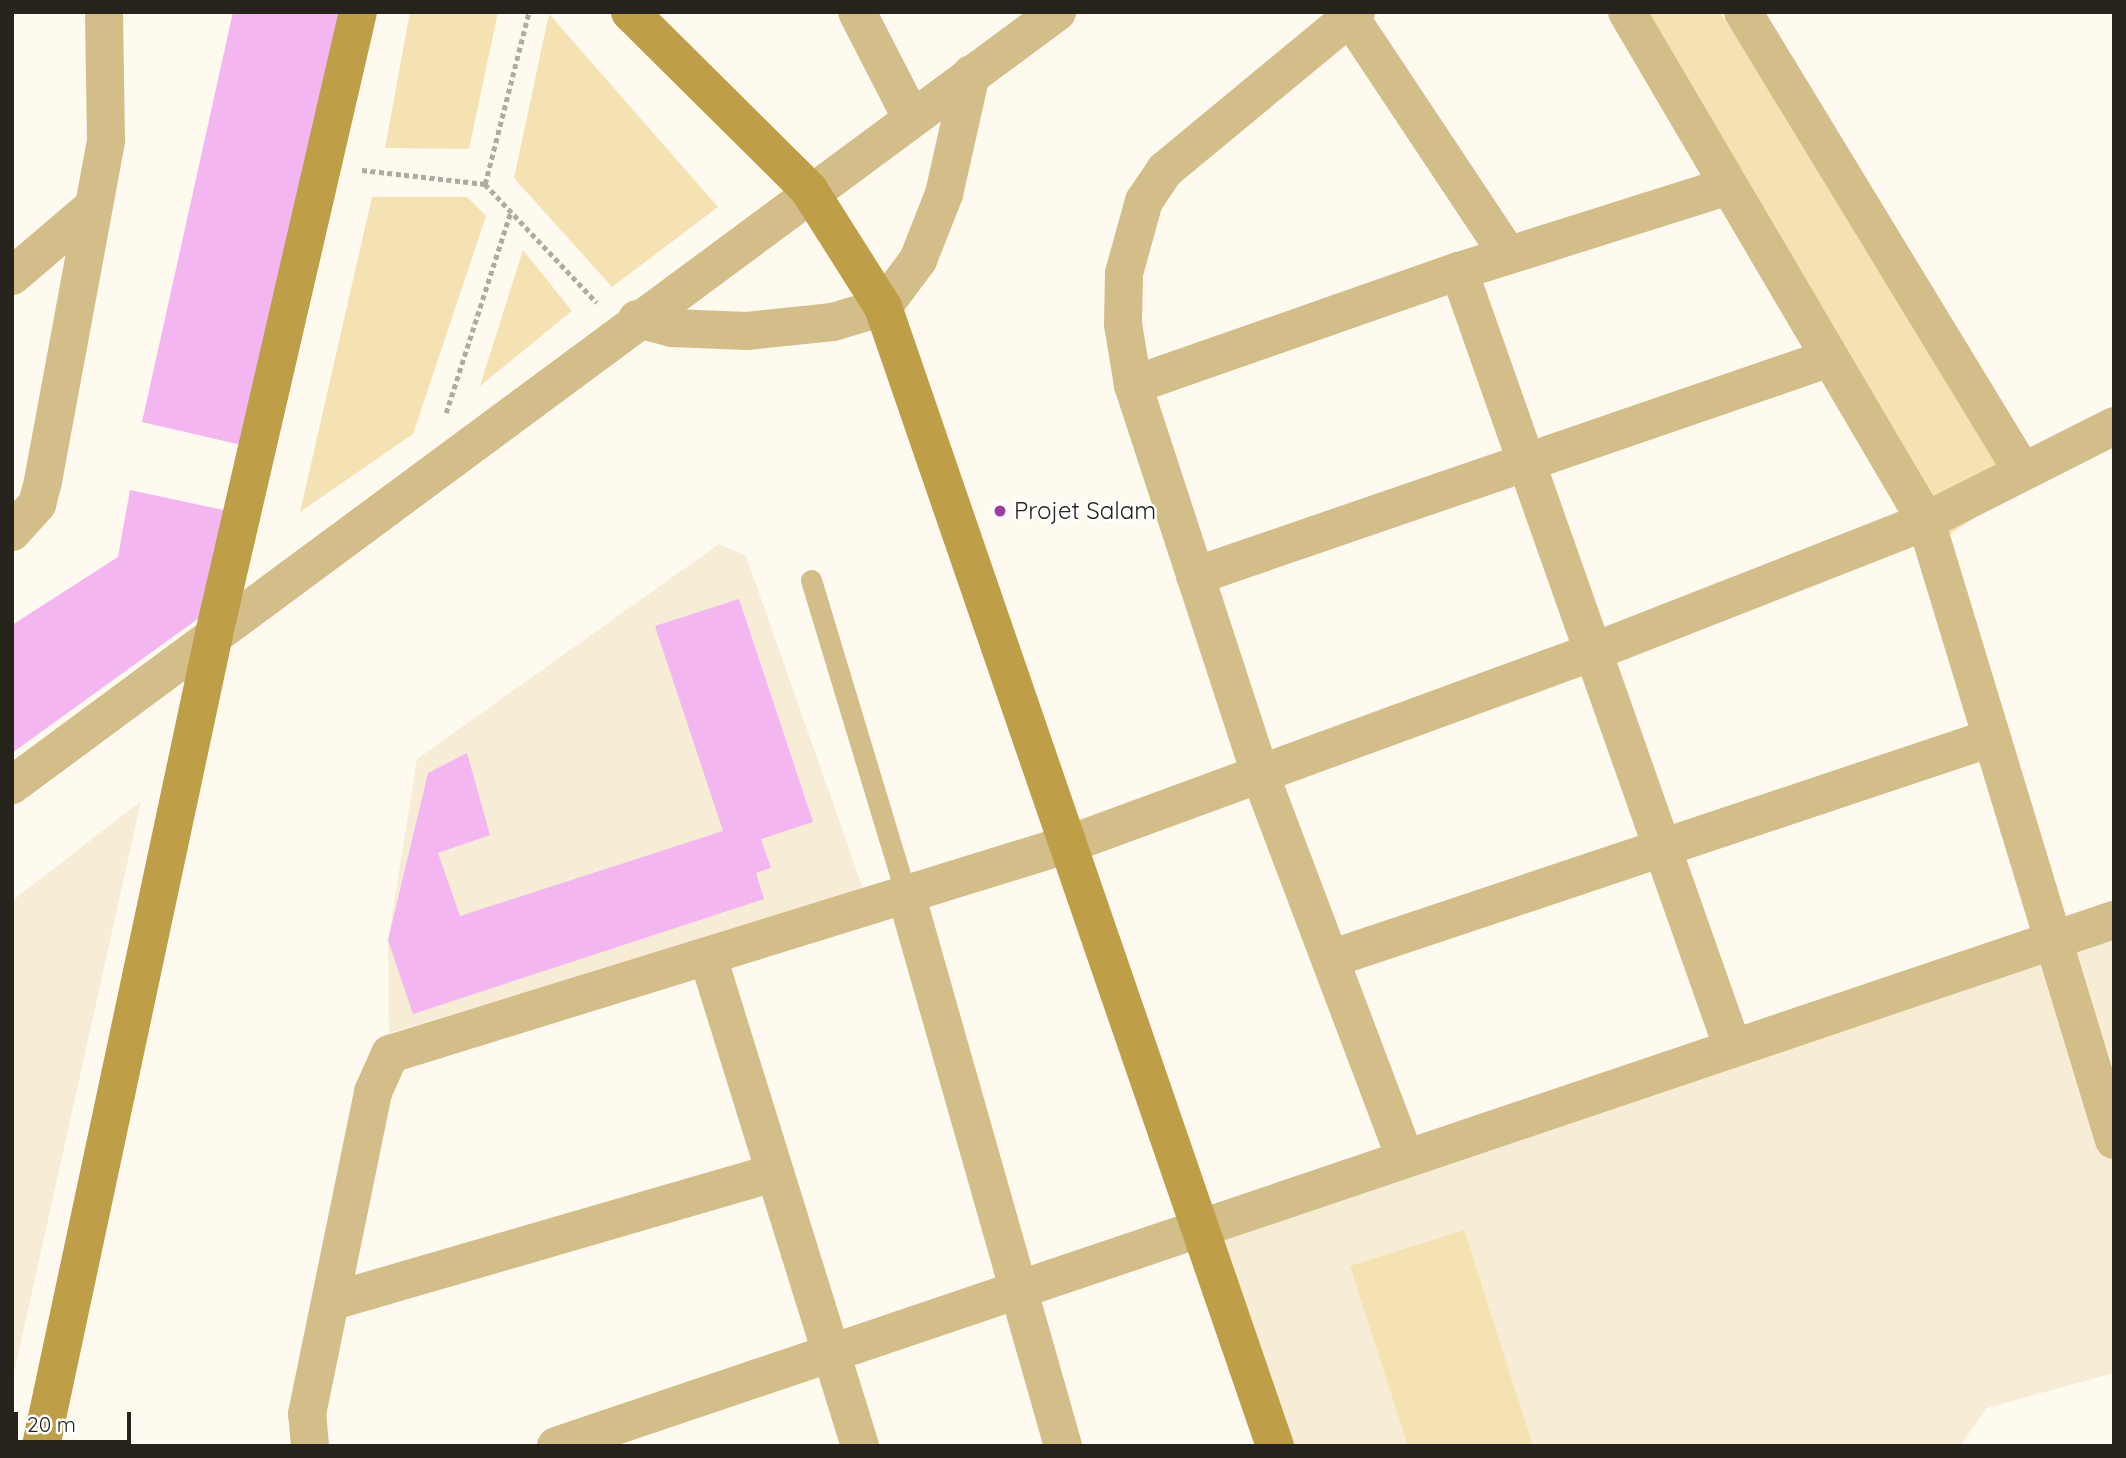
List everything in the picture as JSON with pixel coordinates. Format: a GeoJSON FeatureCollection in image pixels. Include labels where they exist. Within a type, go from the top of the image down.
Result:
{"type":"FeatureCollection","features":[{"type":"Feature","properties":{"kind":"street"},"geometry":{"type":"LineString","coordinates":[[12,532],[37,504],[43,481],[106,140],[104,12]]}},
{"type":"Feature","properties":{"kind":"street"},"geometry":{"type":"LineString","coordinates":[[41,1446],[214,634],[358,12]]}},
{"type":"Feature","properties":{"kind":"street"},"geometry":{"type":"LineString","coordinates":[[630,12],[809,190],[883,307],[1275,1446]]}},
{"type":"Feature","properties":{"kind":"street"},"geometry":{"type":"LineString","coordinates":[[857,12],[911,117]]}},
{"type":"Feature","properties":{"kind":"street"},"geometry":{"type":"LineString","coordinates":[[12,785],[809,190],[1057,12]]}},
{"type":"Feature","properties":{"kind":"street"},"geometry":{"type":"LineString","coordinates":[[1626,12],[1926,522],[2114,1140]]}},
{"type":"Feature","properties":{"kind":"street"},"geometry":{"type":"LineString","coordinates":[[1743,12],[2021,469]]}},
{"type":"Feature","properties":{"kind":"street"},"geometry":{"type":"LineString","coordinates":[[1404,1155],[1260,774],[1133,385],[1124,273],[1144,201],[1165,170],[1210,127],[1353,14],[1508,255]]}},
{"type":"Feature","properties":{"kind":"street"},"geometry":{"type":"LineString","coordinates":[[630,325],[747,331],[833,322],[883,307],[918,260],[944,194],[971,74]]}},
{"type":"Feature","properties":{"kind":"street"},"geometry":{"type":"LineString","coordinates":[[1133,385],[1459,271],[1728,186]]}},
{"type":"Feature","properties":{"kind":"street"},"geometry":{"type":"LineString","coordinates":[[12,276],[93,207]]}},
{"type":"Feature","properties":{"kind":"street"},"geometry":{"type":"LineString","coordinates":[[1459,271],[1590,653],[1732,1046]]}},
{"type":"Feature","properties":{"kind":"street"},"geometry":{"type":"LineString","coordinates":[[1195,576],[1829,358]]}},
{"type":"Feature","properties":{"kind":"street"},"geometry":{"type":"LineString","coordinates":[[310,1446],[307,1414],[333,1301],[375,1082],[390,1054],[1069,844],[1590,653],[1926,522],[2021,469],[2114,426]]}},
{"type":"Feature","properties":{"kind":"street"},"geometry":{"type":"LineString","coordinates":[[1330,959],[1662,851],[1991,738]]}},
{"type":"Feature","properties":{"kind":"street"},"geometry":{"type":"LineString","coordinates":[[906,894],[1014,1287],[1063,1446]]}},
{"type":"Feature","properties":{"kind":"street"},"geometry":{"type":"LineString","coordinates":[[556,1446],[827,1350],[1198,1224],[2052,937],[2114,920]]}},
{"type":"Feature","properties":{"kind":"street"},"geometry":{"type":"LineString","coordinates":[[708,957],[827,1350],[860,1446]]}},
{"type":"Feature","properties":{"kind":"street"},"geometry":{"type":"LineString","coordinates":[[333,1301],[775,1173]]}},
{"type":"Feature","properties":{"kind":"lane"},"geometry":{"type":"LineString","coordinates":[[811,580],[906,894]]}},
{"type":"Feature","properties":{"kind":"path"},"geometry":{"type":"LineString","coordinates":[[485,184],[529,12]]}},
{"type":"Feature","properties":{"kind":"path"},"geometry":{"type":"LineString","coordinates":[[323,166],[485,184],[630,325]]}},
{"type":"Feature","properties":{"kind":"path"},"geometry":{"type":"LineString","coordinates":[[426,476],[511,211]]}},
{"type":"Feature","properties":{"kind":"shaded area"},"geometry":{"type":"Polygon","coordinates":[[[410,12],[498,12],[469,149],[385,148],[410,12]]]}},
{"type":"Feature","properties":{"kind":"shaded area"},"geometry":{"type":"Polygon","coordinates":[[[1611,12],[1720,12],[2027,483],[1947,536],[1611,12]]]}},
{"type":"Feature","properties":{"kind":"shaded area"},"geometry":{"type":"Polygon","coordinates":[[[549,14],[718,207],[612,287],[514,178],[549,14]]]}},
{"type":"Feature","properties":{"kind":"shaded area"},"geometry":{"type":"Polygon","coordinates":[[[372,197],[467,197],[486,216],[413,434],[300,512],[372,197]]]}},
{"type":"Feature","properties":{"kind":"shaded area"},"geometry":{"type":"Polygon","coordinates":[[[523,250],[572,311],[480,386],[523,250]]]}},
{"type":"Feature","properties":{"kind":"shaded area"},"geometry":{"type":"Polygon","coordinates":[[[719,544],[746,556],[865,894],[389,1033],[388,940],[417,759],[719,544]]]}},
{"type":"Feature","properties":{"kind":"shaded area"},"geometry":{"type":"Polygon","coordinates":[[[141,801],[12,1382],[12,901],[141,801]]]}},
{"type":"Feature","properties":{"kind":"shaded area"},"geometry":{"type":"Polygon","coordinates":[[[2114,930],[2114,1373],[1987,1408],[1960,1446],[1266,1446],[1198,1242],[2114,930]]]}},
{"type":"Feature","properties":{"kind":"shaded area"},"geometry":{"type":"Polygon","coordinates":[[[1464,1230],[1533,1446],[1408,1446],[1350,1266],[1464,1230]]]}},
{"type":"Feature","properties":{"kind":"building"},"geometry":{"type":"Polygon","coordinates":[[[233,12],[343,13],[250,447],[142,422],[233,12]]]}},
{"type":"Feature","properties":{"kind":"building"},"geometry":{"type":"Polygon","coordinates":[[[130,490],[228,511],[199,618],[12,753],[12,625],[118,557],[130,490]]]}},
{"type":"Feature","properties":{"kind":"building"},"geometry":{"type":"Polygon","coordinates":[[[739,599],[813,822],[761,839],[771,868],[756,873],[764,899],[413,1014],[388,940],[428,773],[467,753],[490,835],[438,853],[460,916],[723,831],[655,626],[739,599]]]}},
{"type":"Feature","properties":{"kind":"place","name":"Projet Salam"},"geometry":{"type":"Point","coordinates":[1000,511]}}]}
